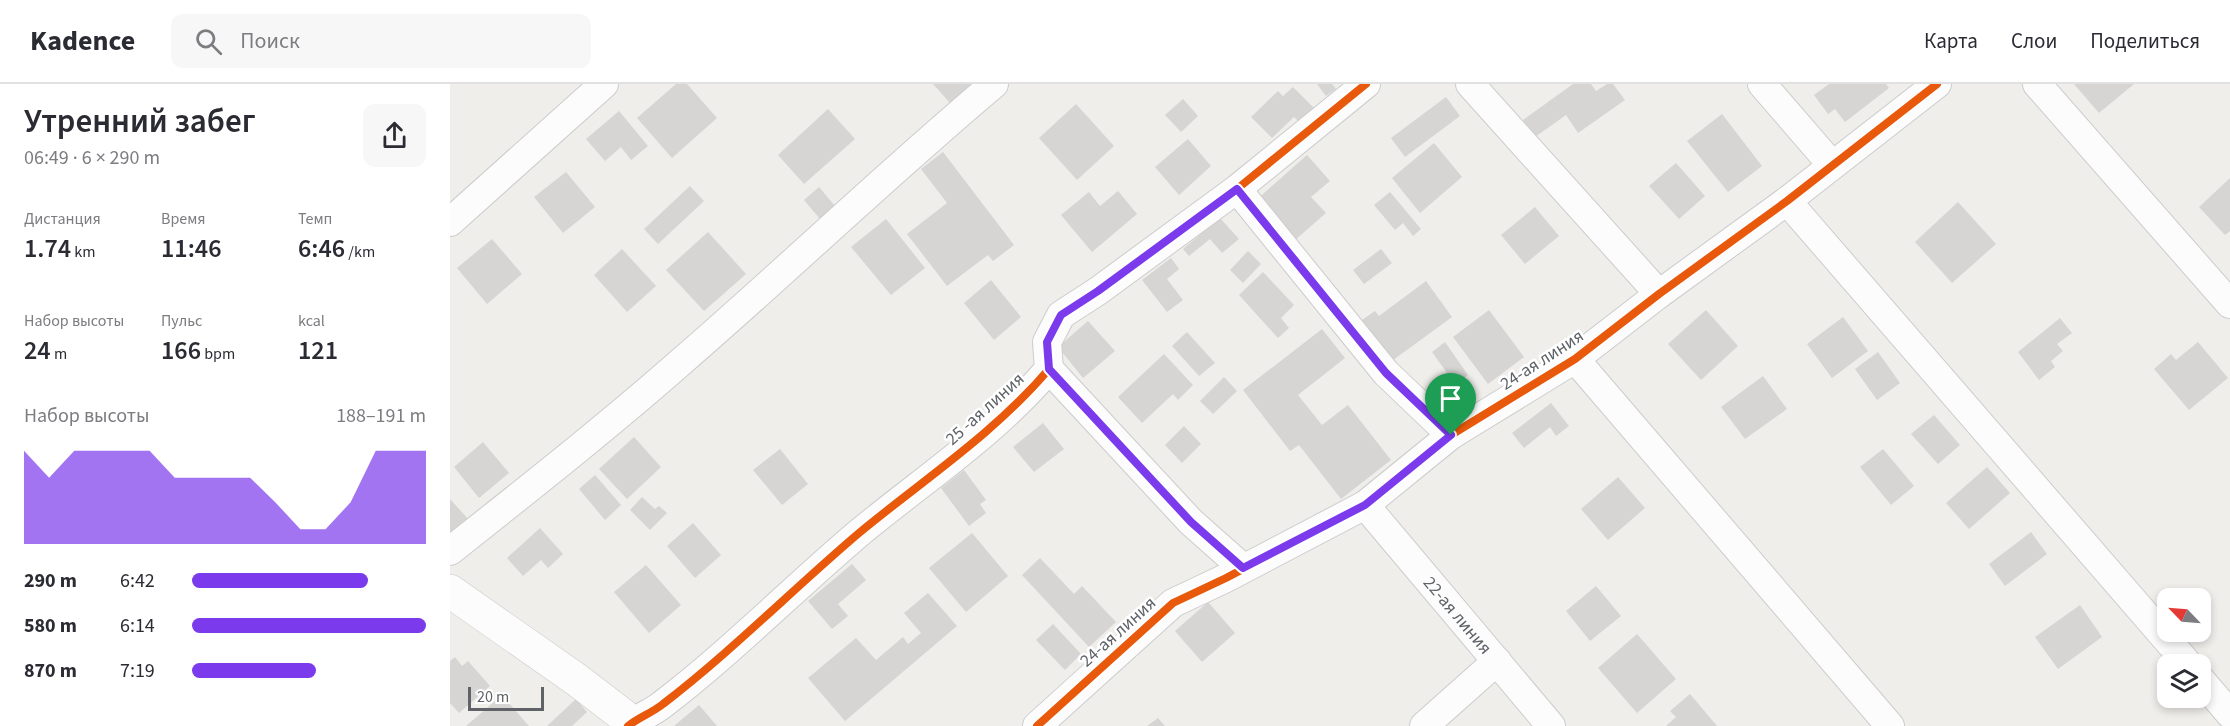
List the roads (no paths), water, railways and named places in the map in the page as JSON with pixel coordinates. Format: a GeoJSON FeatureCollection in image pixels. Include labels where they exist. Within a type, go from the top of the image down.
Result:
{"type":"FeatureCollection","features":[{"type":"Feature","properties":{"kind":"street"},"geometry":{"type":"LineString","coordinates":[[450,222],[604,84]]}},
{"type":"Feature","properties":{"kind":"street"},"geometry":{"type":"LineString","coordinates":[[450,550],[533,485],[681,362],[925,142],[994,84]]}},
{"type":"Feature","properties":{"kind":"street","name":"25 -ая линия"},"geometry":{"type":"LineString","coordinates":[[630,725],[661,706],[859,534],[965,449],[1031,390],[1049,369],[1047,342],[1061,315],[1098,291],[1237,189],[1366,84]]}},
{"type":"Feature","properties":{"kind":"street"},"geometry":{"type":"LineString","coordinates":[[1470,84],[1659,294]]}},
{"type":"Feature","properties":{"kind":"street"},"geometry":{"type":"LineString","coordinates":[[1762,84],[1832,165]]}},
{"type":"Feature","properties":{"kind":"street","name":"24-ая линия"},"geometry":{"type":"LineString","coordinates":[[1037,726],[1173,603],[1365,505],[1451,435],[1575,359],[1659,294],[1787,201],[1937,84]]}},
{"type":"Feature","properties":{"kind":"street"},"geometry":{"type":"LineString","coordinates":[[2037,84],[2230,304]]}},
{"type":"Feature","properties":{"kind":"street"},"geometry":{"type":"LineString","coordinates":[[1237,189],[1386,373],[1451,435]]}},
{"type":"Feature","properties":{"kind":"street"},"geometry":{"type":"LineString","coordinates":[[1787,201],[2179,654]]}},
{"type":"Feature","properties":{"kind":"street"},"geometry":{"type":"LineString","coordinates":[[1575,359],[1890,726]]}},
{"type":"Feature","properties":{"kind":"street"},"geometry":{"type":"LineString","coordinates":[[1049,369],[1191,522],[1243,568]]}},
{"type":"Feature","properties":{"kind":"street","name":"22-ая линия"},"geometry":{"type":"LineString","coordinates":[[1365,505],[1551,726]]}},
{"type":"Feature","properties":{"kind":"street"},"geometry":{"type":"LineString","coordinates":[[450,591],[577,680],[624,716],[630,725]]}},
{"type":"Feature","properties":{"kind":"street"},"geometry":{"type":"LineString","coordinates":[[1424,726],[1497,661]]}},
{"type":"Feature","properties":{"kind":"street"},"geometry":{"type":"LineString","coordinates":[[2211,692],[2230,714]]}}]}
